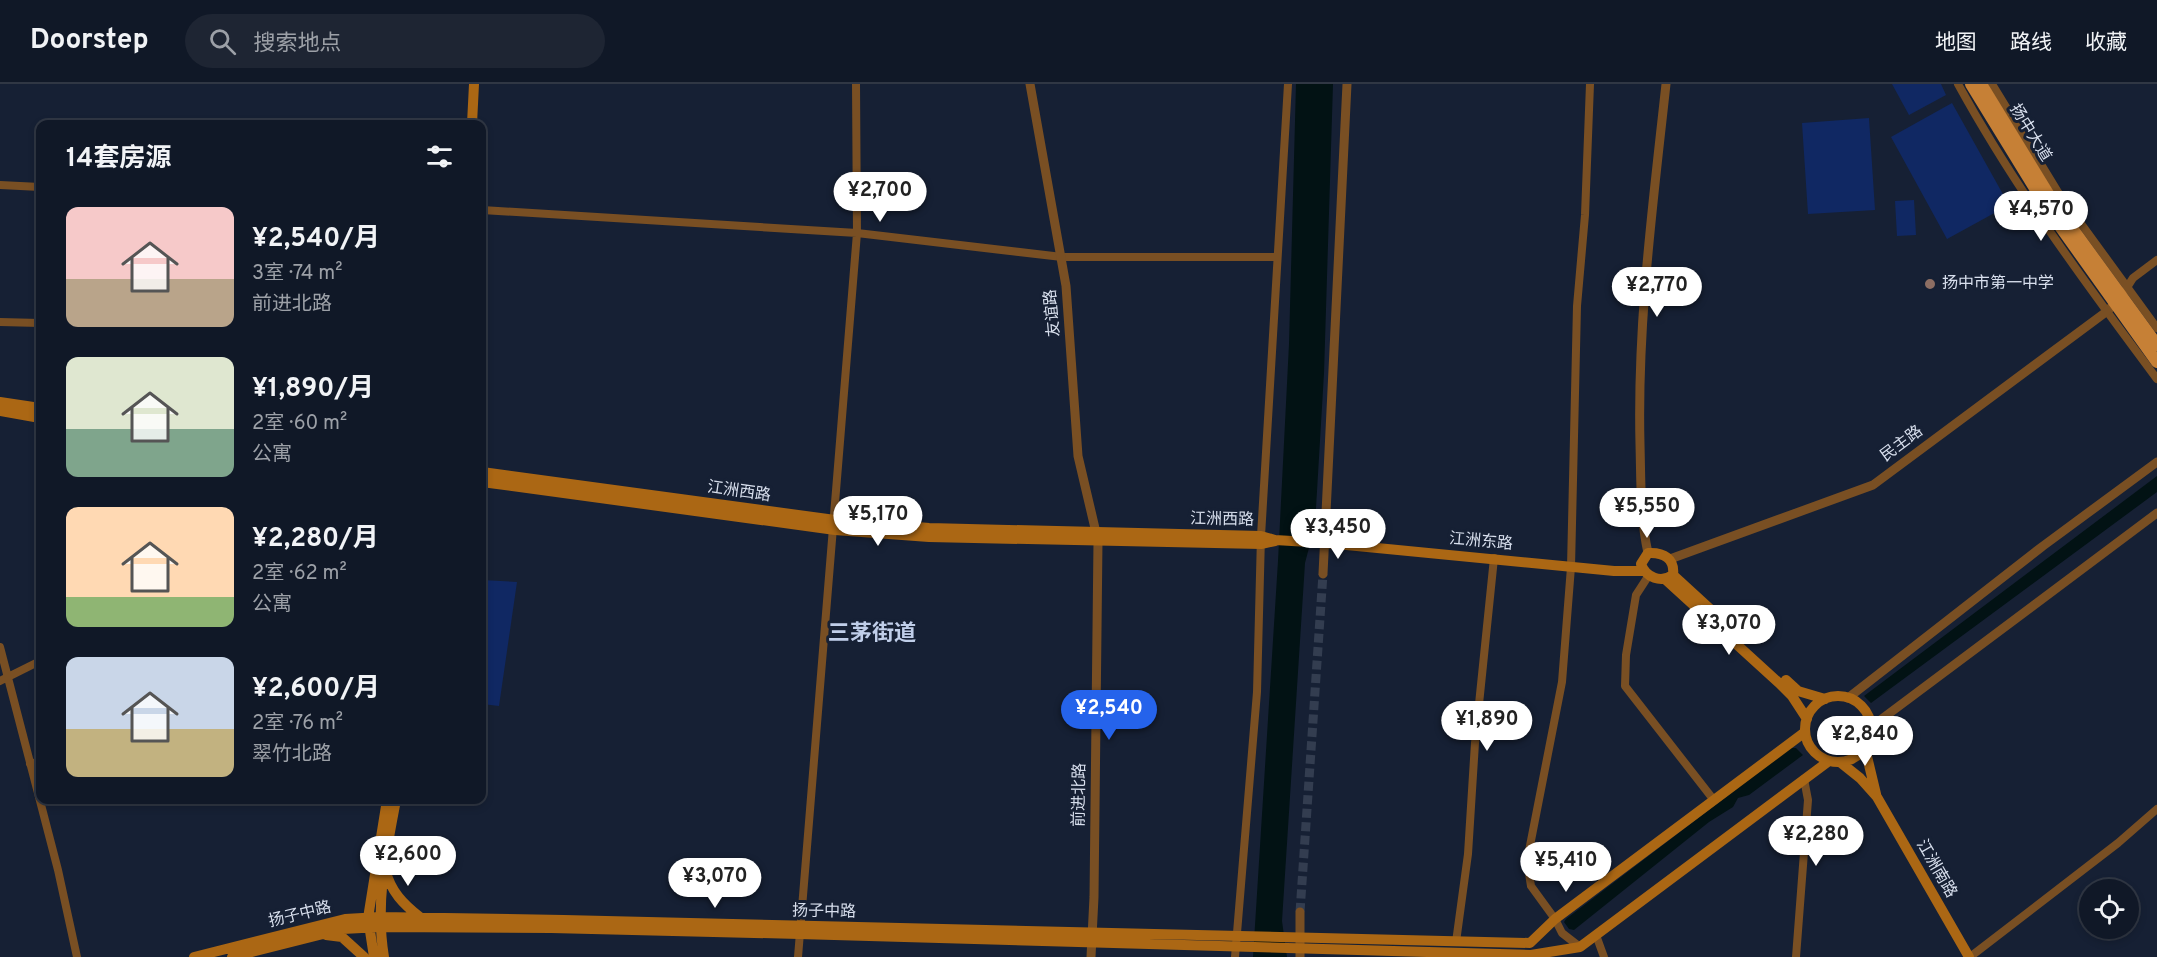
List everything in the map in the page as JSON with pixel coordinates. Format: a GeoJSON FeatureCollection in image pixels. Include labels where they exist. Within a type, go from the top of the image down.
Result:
{"type":"FeatureCollection","features":[{"type":"Feature","properties":{"kind":"main road"},"geometry":{"type":"LineString","coordinates":[[465,120],[467,84]]}},
{"type":"Feature","properties":{"kind":"main road"},"geometry":{"type":"LineString","coordinates":[[472,120],[474,84]]}},
{"type":"Feature","properties":{"kind":"main road","name":"扬中大道"},"geometry":{"type":"LineString","coordinates":[[1971,84],[2047,208],[2117,300],[2157,345]]}},
{"type":"Feature","properties":{"kind":"main road","name":"扬中大道"},"geometry":{"type":"LineString","coordinates":[[1981,84],[2053,202],[2157,362]]}},
{"type":"Feature","properties":{"kind":"main road"},"geometry":{"type":"LineString","coordinates":[[0,402],[36,407]]}},
{"type":"Feature","properties":{"kind":"main road"},"geometry":{"type":"LineString","coordinates":[[0,411],[36,417]]}},
{"type":"Feature","properties":{"kind":"main road","name":"江洲西路"},"geometry":{"type":"LineString","coordinates":[[486,473],[835,525]]}},
{"type":"Feature","properties":{"kind":"main road","name":"江洲西路"},"geometry":{"type":"LineString","coordinates":[[486,482],[928,537],[1098,536],[1275,540]]}},
{"type":"Feature","properties":{"kind":"main road","name":"江洲东路"},"geometry":{"type":"LineString","coordinates":[[1275,540],[1646,573]]}},
{"type":"Feature","properties":{"kind":"main road"},"geometry":{"type":"LineString","coordinates":[[1670,578],[1674,566],[1670,559],[1656,553],[1648,554],[1641,564],[1646,573],[1670,578],[1798,691],[1825,699],[1848,698],[1861,706],[1870,727],[1865,748],[1877,797]]}},
{"type":"Feature","properties":{"kind":"main road"},"geometry":{"type":"LineString","coordinates":[[1670,578],[1786,689],[1807,719]]}},
{"type":"Feature","properties":{"kind":"main road"},"geometry":{"type":"LineString","coordinates":[[1825,699],[1814,707],[1807,719],[1805,732],[1813,750],[1829,760],[1840,762],[1860,778],[1877,797]]}},
{"type":"Feature","properties":{"kind":"main road"},"geometry":{"type":"LineString","coordinates":[[1531,952],[1555,919],[1805,732]]}},
{"type":"Feature","properties":{"kind":"main road"},"geometry":{"type":"LineString","coordinates":[[1840,762],[1854,757],[1865,748]]}},
{"type":"Feature","properties":{"kind":"main road"},"geometry":{"type":"LineString","coordinates":[[1296,946],[1531,952],[1580,947],[1829,760]]}},
{"type":"Feature","properties":{"kind":"main road","name":"江洲南路"},"geometry":{"type":"LineString","coordinates":[[1877,797],[1970,957]]}},
{"type":"Feature","properties":{"kind":"main road"},"geometry":{"type":"LineString","coordinates":[[374,957],[374,923],[387,804]]}},
{"type":"Feature","properties":{"kind":"main road"},"geometry":{"type":"LineString","coordinates":[[384,957],[374,923],[395,804]]}},
{"type":"Feature","properties":{"kind":"main road"},"geometry":{"type":"LineString","coordinates":[[384,864],[393,892],[406,907],[422,918]]}},
{"type":"Feature","properties":{"kind":"main road","name":"扬子中路"},"geometry":{"type":"LineString","coordinates":[[232,957],[344,929],[422,918],[800,930],[1093,936],[1238,945],[1296,946]]}},
{"type":"Feature","properties":{"kind":"main road","name":"扬子中路"},"geometry":{"type":"LineString","coordinates":[[194,957],[345,919],[374,923],[551,928],[800,930]]}},
{"type":"Feature","properties":{"kind":"main road"},"geometry":{"type":"LineString","coordinates":[[319,935],[342,937],[364,957]]}},
{"type":"Feature","properties":{"kind":"main road"},"geometry":{"type":"LineString","coordinates":[[1296,946],[1456,942],[1531,952]]}},
{"type":"Feature","properties":{"kind":"street"},"geometry":{"type":"LineString","coordinates":[[798,957],[857,233],[856,84]]}},
{"type":"Feature","properties":{"kind":"street","name":"友谊路"},"geometry":{"type":"LineString","coordinates":[[1030,84],[1066,286],[1078,456],[1098,536]]}},
{"type":"Feature","properties":{"kind":"street"},"geometry":{"type":"LineString","coordinates":[[1238,945],[1257,692],[1261,540],[1288,84]]}},
{"type":"Feature","properties":{"kind":"street"},"geometry":{"type":"LineString","coordinates":[[1323,574],[1321,543],[1347,84]]}},
{"type":"Feature","properties":{"kind":"street"},"geometry":{"type":"LineString","coordinates":[[1566,957],[1580,947],[1562,933],[1555,919],[1531,886],[1527,861],[1562,682],[1570,567],[1577,306],[1585,215],[1590,84]]}},
{"type":"Feature","properties":{"kind":"street"},"geometry":{"type":"LineString","coordinates":[[1648,554],[1642,524],[1639,399],[1648,247],[1666,84]]}},
{"type":"Feature","properties":{"kind":"street"},"geometry":{"type":"LineString","coordinates":[[1958,84],[2031,203],[2117,300],[2157,328]]}},
{"type":"Feature","properties":{"kind":"street"},"geometry":{"type":"LineString","coordinates":[[1992,84],[2058,192],[2157,379]]}},
{"type":"Feature","properties":{"kind":"street"},"geometry":{"type":"LineString","coordinates":[[0,185],[36,187]]}},
{"type":"Feature","properties":{"kind":"street"},"geometry":{"type":"LineString","coordinates":[[486,210],[857,233],[1062,257],[1277,257]]}},
{"type":"Feature","properties":{"kind":"street"},"geometry":{"type":"LineString","coordinates":[[2117,300],[2133,278],[2157,260]]}},
{"type":"Feature","properties":{"kind":"street","name":"民主路"},"geometry":{"type":"LineString","coordinates":[[1670,559],[1873,485],[2117,300]]}},
{"type":"Feature","properties":{"kind":"street"},"geometry":{"type":"LineString","coordinates":[[0,322],[36,323]]}},
{"type":"Feature","properties":{"kind":"street"},"geometry":{"type":"LineString","coordinates":[[1848,698],[2043,546],[2157,462]]}},
{"type":"Feature","properties":{"kind":"street"},"geometry":{"type":"LineString","coordinates":[[1870,727],[2157,513]]}},
{"type":"Feature","properties":{"kind":"street","name":"前进北路"},"geometry":{"type":"LineString","coordinates":[[1091,957],[1098,536]]}},
{"type":"Feature","properties":{"kind":"street"},"geometry":{"type":"LineString","coordinates":[[1456,942],[1468,854],[1475,744],[1494,558]]}},
{"type":"Feature","properties":{"kind":"street"},"geometry":{"type":"LineString","coordinates":[[1646,573],[1636,595],[1626,655],[1625,686],[1713,799]]}},
{"type":"Feature","properties":{"kind":"street"},"geometry":{"type":"LineString","coordinates":[[0,647],[4,680],[36,789]]}},
{"type":"Feature","properties":{"kind":"street"},"geometry":{"type":"LineString","coordinates":[[4,680],[36,663]]}},
{"type":"Feature","properties":{"kind":"street"},"geometry":{"type":"LineString","coordinates":[[30,764],[36,762]]}},
{"type":"Feature","properties":{"kind":"street"},"geometry":{"type":"LineString","coordinates":[[1796,957],[1808,800],[1804,779]]}},
{"type":"Feature","properties":{"kind":"street"},"geometry":{"type":"LineString","coordinates":[[40,804],[77,957]]}},
{"type":"Feature","properties":{"kind":"street"},"geometry":{"type":"LineString","coordinates":[[1970,957],[2118,843],[2157,809]]}},
{"type":"Feature","properties":{"kind":"street"},"geometry":{"type":"LineString","coordinates":[[1296,946],[1300,912]]}},
{"type":"Feature","properties":{"kind":"street"},"geometry":{"type":"LineString","coordinates":[[1596,935],[1604,957]]}},
{"type":"Feature","properties":{"kind":"shaded area"},"geometry":{"type":"Polygon","coordinates":[[[1296,84],[1333,84],[1324,373],[1315,525],[1305,563],[1282,921],[1287,957],[1253,957],[1289,344],[1296,84]]]}},
{"type":"Feature","properties":{"kind":"shaded area"},"geometry":{"type":"Polygon","coordinates":[[[1892,84],[1941,84],[1946,95],[1909,115],[1892,84]]]}},
{"type":"Feature","properties":{"kind":"shaded area"},"geometry":{"type":"Polygon","coordinates":[[[1952,103],[2009,205],[1947,239],[1891,137],[1952,103]]]}},
{"type":"Feature","properties":{"kind":"shaded area"},"geometry":{"type":"Polygon","coordinates":[[[1869,118],[1875,210],[1808,214],[1802,123],[1869,118]]]}},
{"type":"Feature","properties":{"kind":"shaded area"},"geometry":{"type":"Polygon","coordinates":[[[1914,200],[1916,235],[1897,236],[1895,201],[1914,200]]]}},
{"type":"Feature","properties":{"kind":"shaded area"},"geometry":{"type":"Polygon","coordinates":[[[2157,476],[2157,492],[1871,703],[1864,696],[2157,476]]]}},
{"type":"Feature","properties":{"kind":"shaded area"},"geometry":{"type":"Polygon","coordinates":[[[486,580],[517,582],[499,706],[486,704],[486,580]]]}},
{"type":"Feature","properties":{"kind":"shaded area"},"geometry":{"type":"Polygon","coordinates":[[[1790,748],[1796,748],[1803,755],[1749,795],[1738,798],[1733,807],[1709,822],[1574,930],[1569,929],[1564,922],[1566,919],[1790,748]]]}},
{"type":"Feature","properties":{"kind":"tunnel"},"geometry":{"type":"LineString","coordinates":[[1300,912],[1323,574]]}},
{"type":"Feature","properties":{"kind":"place","name":"扬中市第一中学"},"geometry":{"type":"Point","coordinates":[1930,284]}},
{"type":"Feature","properties":{"kind":"district","name":"三茅街道"},"geometry":{"type":"Point","coordinates":[872,634]}}]}
